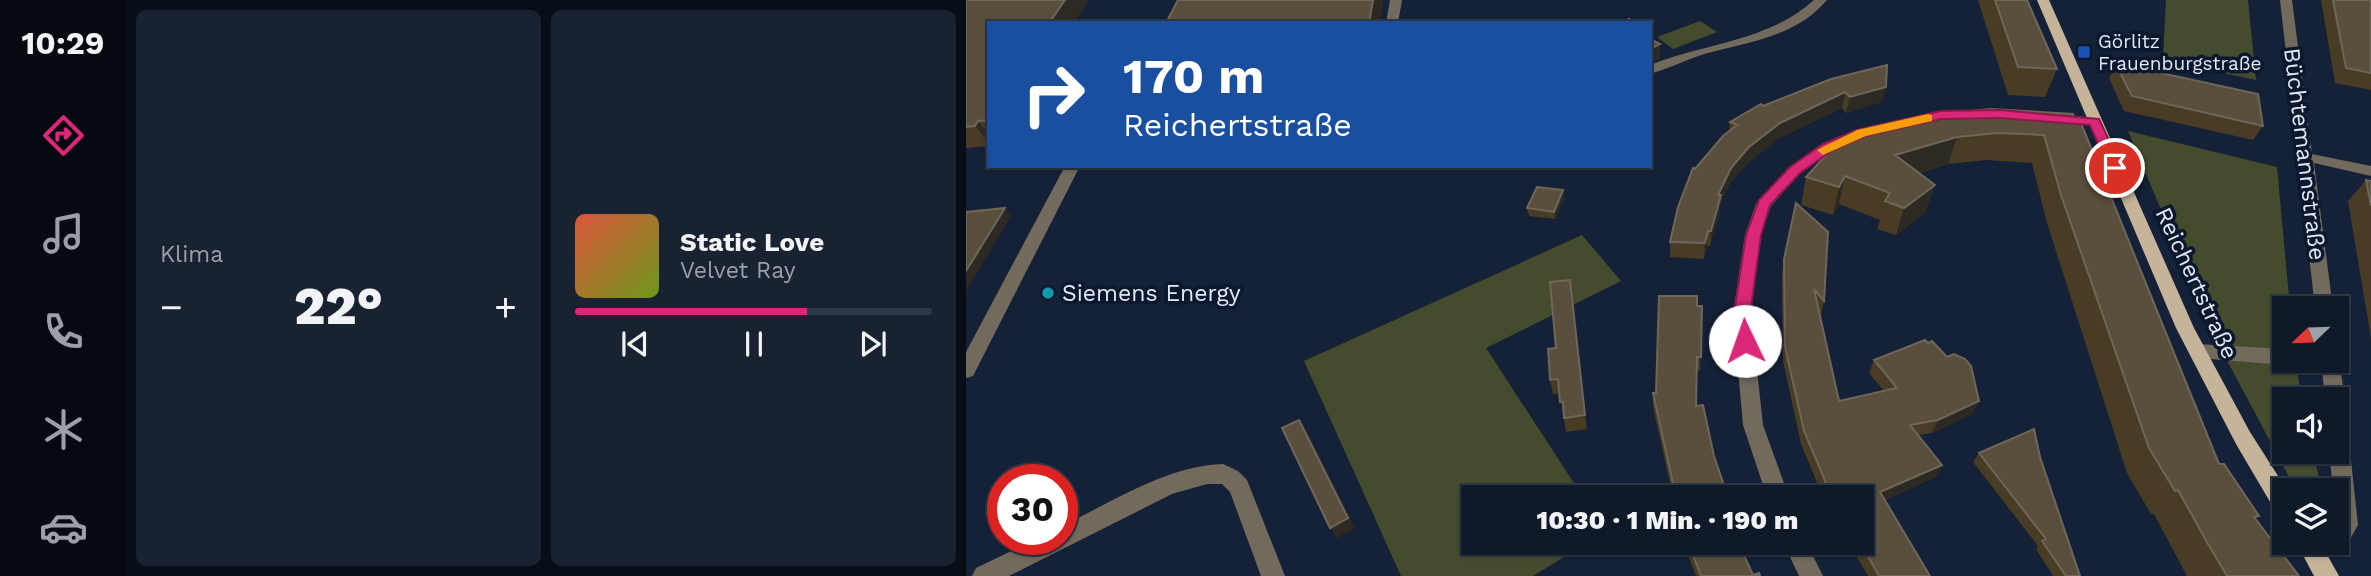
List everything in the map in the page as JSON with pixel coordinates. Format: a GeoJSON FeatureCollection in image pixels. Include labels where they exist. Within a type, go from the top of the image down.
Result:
{"type":"FeatureCollection","features":[{"type":"Feature","properties":{"kind":"main road","name":"Reichertstraße"},"geometry":{"type":"LineString","coordinates":[[2043,0],[2198,351],[2243,438],[2272,485]]}},
{"type":"Feature","properties":{"kind":"main road"},"geometry":{"type":"LineString","coordinates":[[2314,555],[2327,576]]}},
{"type":"Feature","properties":{"kind":"street"},"geometry":{"type":"LineString","coordinates":[[1392,21],[1396,0]]}},
{"type":"Feature","properties":{"kind":"street"},"geometry":{"type":"LineString","coordinates":[[1652,70],[1699,51],[1771,35],[1797,21],[1821,0]]}},
{"type":"Feature","properties":{"kind":"street","name":"Büchtemannstraße"},"geometry":{"type":"LineString","coordinates":[[2286,0],[2323,296]]}},
{"type":"Feature","properties":{"kind":"street"},"geometry":{"type":"LineString","coordinates":[[1659,49],[1676,60]]}},
{"type":"Feature","properties":{"kind":"street"},"geometry":{"type":"LineString","coordinates":[[1774,485],[1753,425],[1742,314],[1754,235],[1764,204],[1795,170],[1828,147],[1861,133],[1941,115],[1952,115]]}},
{"type":"Feature","properties":{"kind":"street"},"geometry":{"type":"LineString","coordinates":[[2036,117],[2095,122]]}},
{"type":"Feature","properties":{"kind":"street"},"geometry":{"type":"LineString","coordinates":[[2306,157],[2371,171]]}},
{"type":"Feature","properties":{"kind":"street"},"geometry":{"type":"LineString","coordinates":[[966,370],[1072,168]]}},
{"type":"Feature","properties":{"kind":"street"},"geometry":{"type":"LineString","coordinates":[[2198,351],[2272,356]]}},
{"type":"Feature","properties":{"kind":"street"},"geometry":{"type":"LineString","coordinates":[[1078,530],[1184,481],[1223,474],[1233,479],[1239,487],[1273,576]]}},
{"type":"Feature","properties":{"kind":"street"},"geometry":{"type":"LineString","coordinates":[[984,576],[1027,555]]}},
{"type":"Feature","properties":{"kind":"street"},"geometry":{"type":"LineString","coordinates":[[1800,555],[1811,576]]}},
{"type":"Feature","properties":{"kind":"green space"},"geometry":{"type":"Polygon","coordinates":[[[2166,0],[2248,0],[2256,80],[2163,60],[2166,0]]]}},
{"type":"Feature","properties":{"kind":"green space"},"geometry":{"type":"Polygon","coordinates":[[[1700,21],[1717,32],[1673,49],[1657,37],[1700,21]]]}},
{"type":"Feature","properties":{"kind":"green space"},"geometry":{"type":"Polygon","coordinates":[[[2128,131],[2277,167],[2289,296],[2272,296],[2272,373],[2297,373],[2300,387],[2272,387],[2272,445],[2214,336],[2128,131]]]}},
{"type":"Feature","properties":{"kind":"green space"},"geometry":{"type":"Polygon","coordinates":[[[1582,235],[1621,281],[1486,348],[1575,485],[1461,485],[1461,555],[1567,555],[1533,576],[1401,576],[1304,361],[1582,235]]]}},
{"type":"Feature","properties":{"kind":"green space"},"geometry":{"type":"Polygon","coordinates":[[[2282,464],[2316,464],[2319,478],[2290,478],[2282,464]]]}},
{"type":"Feature","properties":{"kind":"building"},"geometry":{"type":"Polygon","coordinates":[[[966,0],[1065,0],[1050,21],[987,21],[987,120],[966,127],[966,0]]]}},
{"type":"Feature","properties":{"kind":"building"},"geometry":{"type":"Polygon","coordinates":[[[1178,0],[1373,0],[1369,21],[1167,21],[1178,0]]]}},
{"type":"Feature","properties":{"kind":"building"},"geometry":{"type":"Polygon","coordinates":[[[1995,0],[2027,0],[2057,69],[2018,67],[1995,0]]]}},
{"type":"Feature","properties":{"kind":"building"},"geometry":{"type":"Polygon","coordinates":[[[2333,0],[2371,0],[2371,73],[2346,68],[2333,0]]]}},
{"type":"Feature","properties":{"kind":"building"},"geometry":{"type":"Polygon","coordinates":[[[1652,40],[1660,44],[1652,48],[1652,40]]]}},
{"type":"Feature","properties":{"kind":"building"},"geometry":{"type":"Polygon","coordinates":[[[2115,63],[2258,94],[2263,126],[2132,96],[2115,63]]]}},
{"type":"Feature","properties":{"kind":"building"},"geometry":{"type":"Polygon","coordinates":[[[1887,65],[1886,87],[1850,97],[1845,92],[1780,123],[1749,147],[1731,168],[1718,195],[1721,195],[1705,243],[1670,242],[1678,207],[1693,168],[1695,169],[1723,136],[1737,125],[1730,122],[1761,104],[1763,106],[1831,79],[1887,65]]]}},
{"type":"Feature","properties":{"kind":"building"},"geometry":{"type":"Polygon","coordinates":[[[1991,109],[2073,114],[2077,123],[2081,123],[2219,464],[2224,464],[2259,516],[2254,517],[2272,541],[2272,555],[2283,555],[2299,576],[2227,576],[2178,490],[2175,491],[2149,448],[2061,195],[2044,135],[1997,133],[1957,137],[1895,155],[1935,185],[1904,208],[1885,201],[1890,193],[1845,176],[1839,187],[1806,177],[1839,145],[1876,127],[1881,131],[1938,114],[1991,109]]]}},
{"type":"Feature","properties":{"kind":"building"},"geometry":{"type":"Polygon","coordinates":[[[2366,180],[2371,181],[2371,206],[2366,180]]]}},
{"type":"Feature","properties":{"kind":"building"},"geometry":{"type":"Polygon","coordinates":[[[1537,187],[1563,190],[1554,212],[1527,208],[1537,187]]]}},
{"type":"Feature","properties":{"kind":"building"},"geometry":{"type":"Polygon","coordinates":[[[1796,203],[1828,232],[1824,301],[1814,289],[1839,401],[1897,388],[1874,360],[1925,340],[1928,343],[1932,341],[1947,357],[1954,354],[1965,359],[1971,366],[1979,401],[1938,420],[1910,425],[1942,465],[1880,492],[1930,576],[1879,576],[1867,555],[1874,555],[1874,485],[1827,485],[1804,431],[1785,347],[1784,259],[1796,203]]]}},
{"type":"Feature","properties":{"kind":"building"},"geometry":{"type":"Polygon","coordinates":[[[1005,208],[966,271],[966,212],[1005,208]]]}},
{"type":"Feature","properties":{"kind":"building"},"geometry":{"type":"Polygon","coordinates":[[[1570,280],[1585,415],[1564,418],[1558,379],[1550,380],[1548,349],[1556,348],[1550,282],[1570,280]]]}},
{"type":"Feature","properties":{"kind":"building"},"geometry":{"type":"Polygon","coordinates":[[[1659,296],[1697,296],[1697,306],[1702,306],[1696,406],[1703,405],[1714,456],[1724,485],[1673,485],[1653,393],[1656,393],[1659,296]]]}},
{"type":"Feature","properties":{"kind":"building"},"geometry":{"type":"Polygon","coordinates":[[[1299,420],[1348,518],[1330,528],[1282,428],[1299,420]]]}},
{"type":"Feature","properties":{"kind":"building"},"geometry":{"type":"Polygon","coordinates":[[[2034,429],[2040,457],[2080,576],[2066,576],[2042,541],[2046,539],[1979,453],[2034,429]]]}},
{"type":"Feature","properties":{"kind":"building"},"geometry":{"type":"Polygon","coordinates":[[[1693,555],[1744,555],[1753,575],[1759,573],[1760,576],[1701,576],[1693,555]]]}},
{"type":"Feature","properties":{"kind":"slow traffic"},"geometry":{"type":"LineString","coordinates":[[1823,150],[1861,133],[1928,118]]}},
{"type":"Feature","properties":{"kind":"place","name":"Görlitz Frauenburgstraße"},"geometry":{"type":"Point","coordinates":[2084,52]}},
{"type":"Feature","properties":{"kind":"place","name":"Siemens Energy"},"geometry":{"type":"Point","coordinates":[1048,293]}},
{"type":"Feature","properties":{"kind":"route"},"geometry":{"type":"LineString","coordinates":[[1745,341],[1742,314],[1754,235],[1764,204],[1795,170],[1828,147],[1861,133],[1941,115],[2000,114],[2095,122],[2115,168]]}}]}
